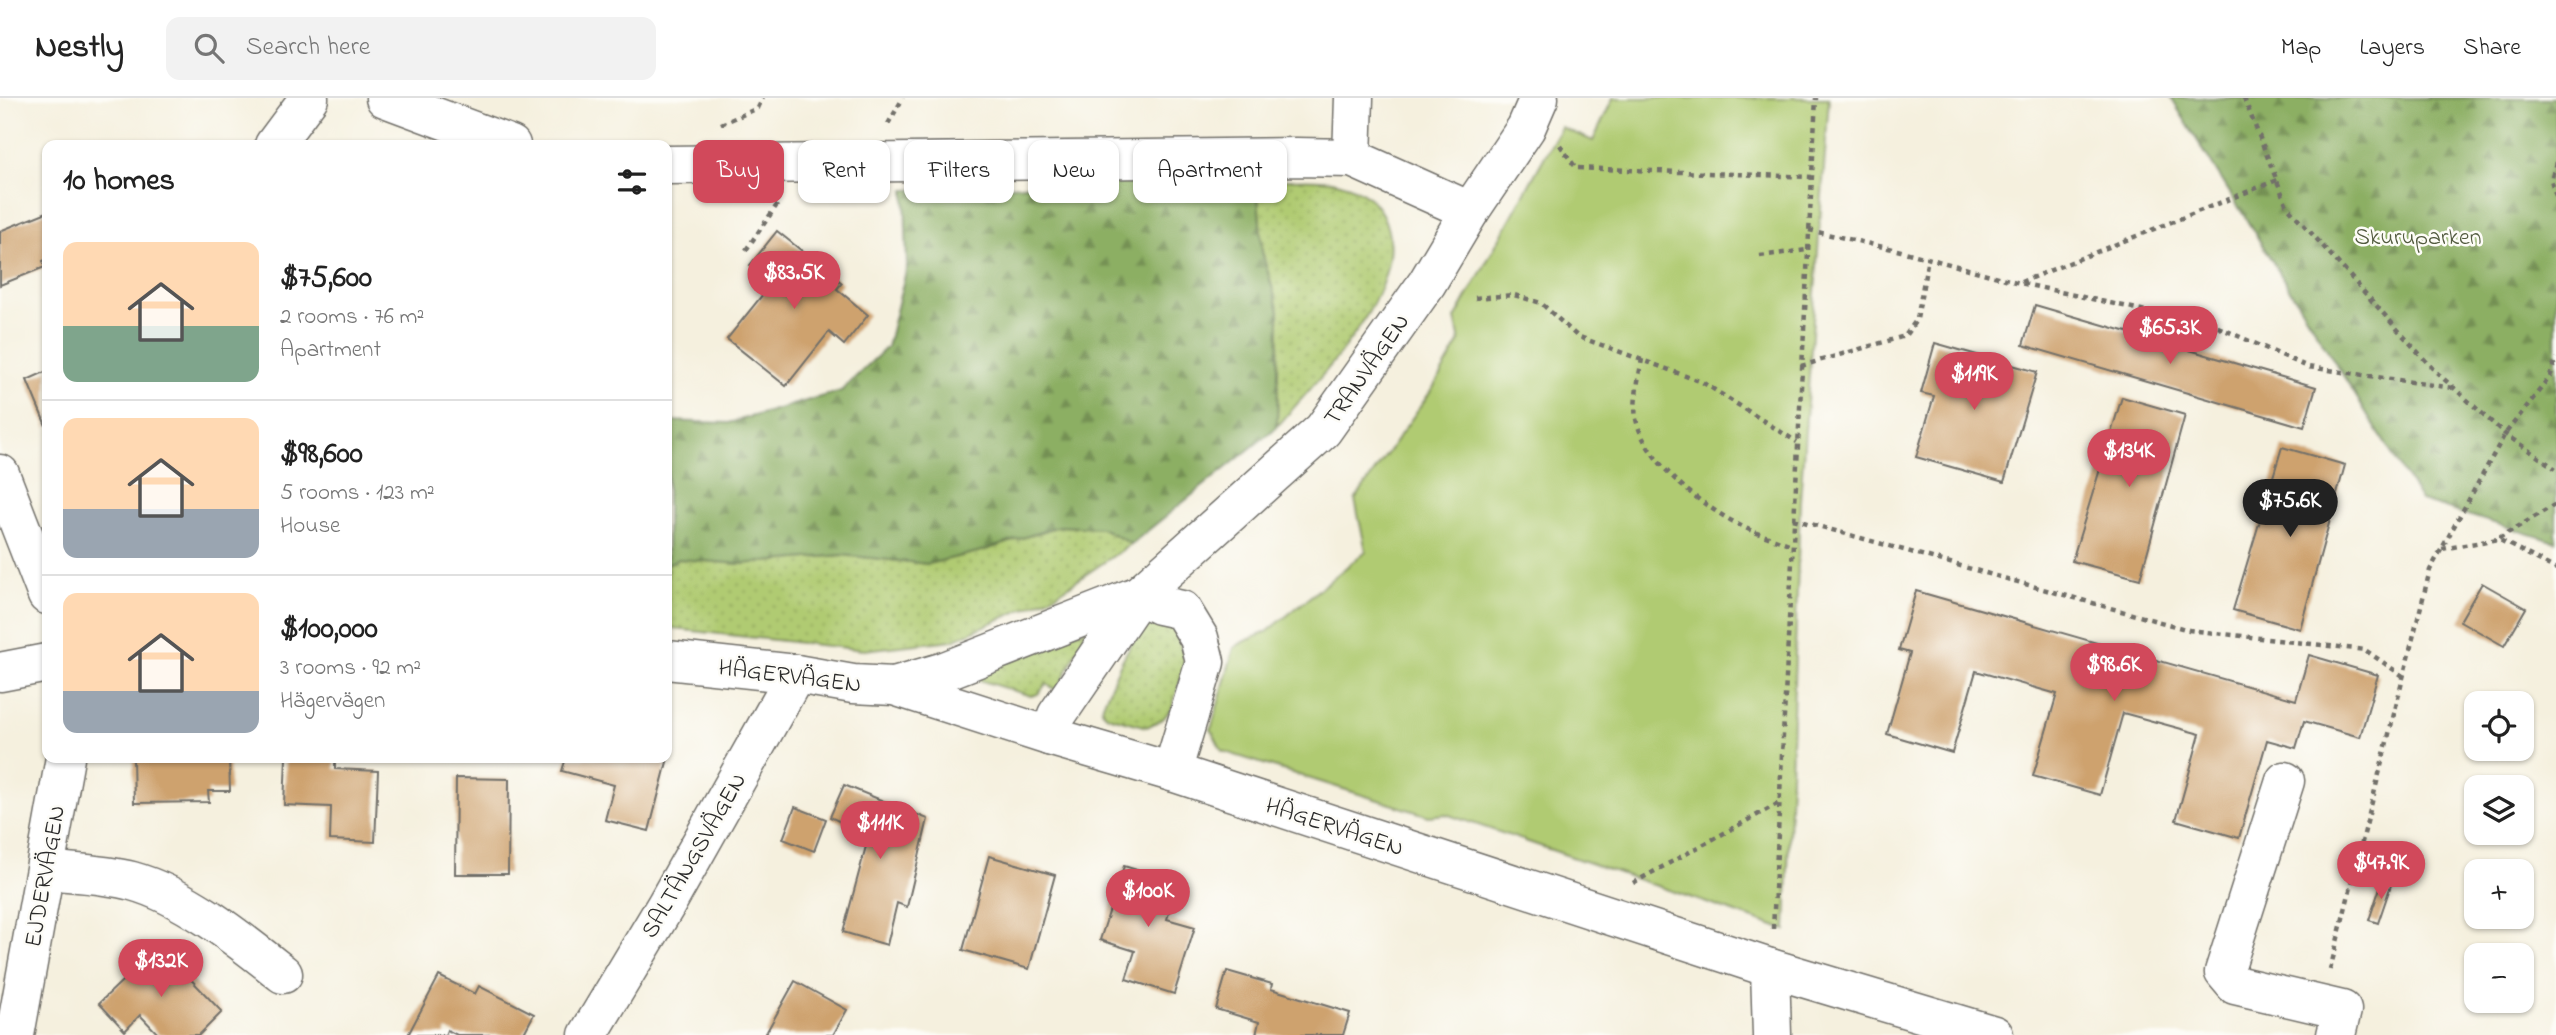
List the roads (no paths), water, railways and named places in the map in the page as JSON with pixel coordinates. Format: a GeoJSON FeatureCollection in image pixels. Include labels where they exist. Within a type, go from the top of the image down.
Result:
{"type":"FeatureCollection","features":[{"type":"Feature","properties":{"kind":"street"},"geometry":{"type":"LineString","coordinates":[[278,140],[309,98]]}},
{"type":"Feature","properties":{"kind":"street"},"geometry":{"type":"LineString","coordinates":[[385,98],[498,140]]}},
{"type":"Feature","properties":{"kind":"street"},"geometry":{"type":"LineString","coordinates":[[1352,158],[1354,98]]}},
{"type":"Feature","properties":{"kind":"street","name":"TRANVÄGEN"},"geometry":{"type":"LineString","coordinates":[[1049,736],[1057,715],[1139,595],[1323,430],[1427,283],[1533,113]]}},
{"type":"Feature","properties":{"kind":"street"},"geometry":{"type":"LineString","coordinates":[[672,165],[1352,158],[1470,211]]}},
{"type":"Feature","properties":{"kind":"street"},"geometry":{"type":"LineString","coordinates":[[0,474],[42,582]]}},
{"type":"Feature","properties":{"kind":"street"},"geometry":{"type":"LineString","coordinates":[[1139,595],[1159,605],[1182,610],[1199,638],[1205,662],[1172,772]]}},
{"type":"Feature","properties":{"kind":"street","name":"TRANVÄGEN"},"geometry":{"type":"LineString","coordinates":[[894,686],[942,672],[1139,595]]}},
{"type":"Feature","properties":{"kind":"street","name":"HÄGERVÄGEN"},"geometry":{"type":"LineString","coordinates":[[672,661],[796,674],[853,684],[894,686],[1049,736],[1771,953],[1994,1035]]}},
{"type":"Feature","properties":{"kind":"street"},"geometry":{"type":"LineString","coordinates":[[0,672],[42,664]]}},
{"type":"Feature","properties":{"kind":"street","name":"SALTÄNGSVÄGEN"},"geometry":{"type":"LineString","coordinates":[[588,1035],[666,905],[796,674]]}},
{"type":"Feature","properties":{"kind":"street","name":"EJDERVÄGEN"},"geometry":{"type":"LineString","coordinates":[[15,1035],[64,763]]}},
{"type":"Feature","properties":{"kind":"street"},"geometry":{"type":"LineString","coordinates":[[2285,781],[2224,972],[2235,985],[2335,1027]]}},
{"type":"Feature","properties":{"kind":"street"},"geometry":{"type":"LineString","coordinates":[[46,870],[131,881],[166,895],[239,940],[283,974]]}},
{"type":"Feature","properties":{"kind":"street"},"geometry":{"type":"LineString","coordinates":[[1771,953],[1772,1035]]}},
{"type":"Feature","properties":{"kind":"park label","name":"Skuruparken"},"geometry":{"type":"Point","coordinates":[2418,236]}}]}
